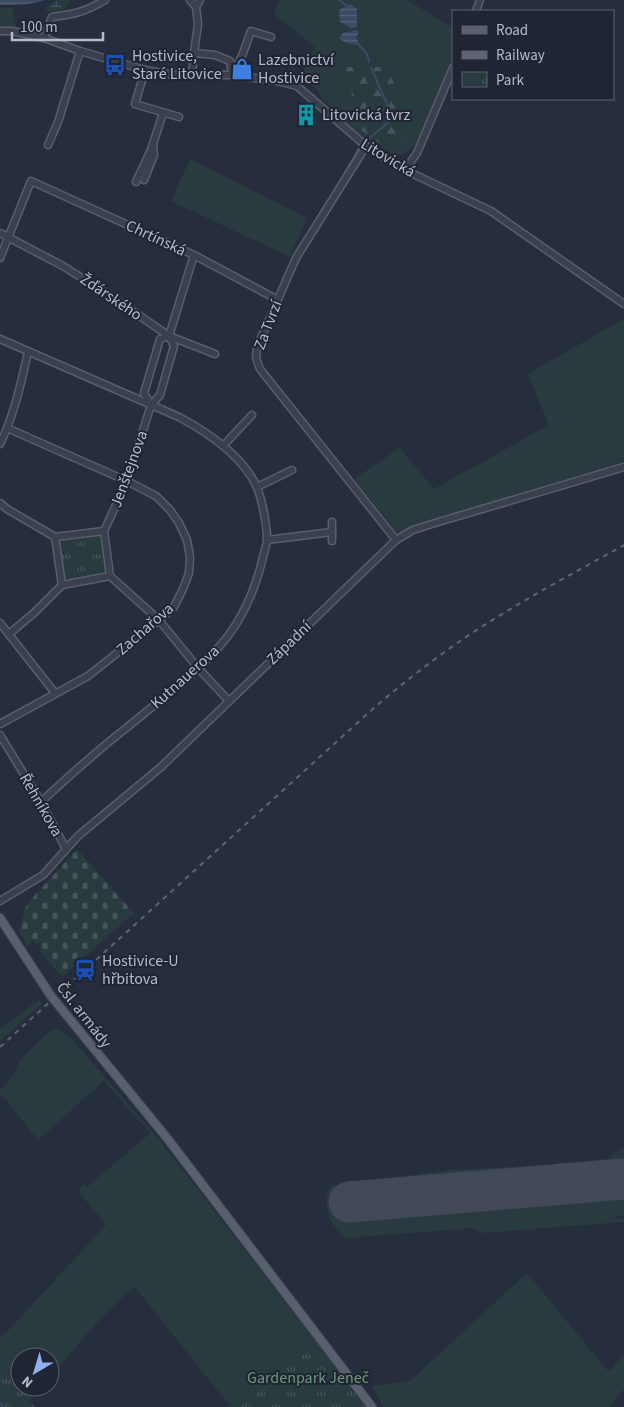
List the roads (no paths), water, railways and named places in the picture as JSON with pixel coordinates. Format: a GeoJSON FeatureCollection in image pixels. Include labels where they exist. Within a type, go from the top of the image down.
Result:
{"type":"FeatureCollection","features":[{"type":"Feature","properties":{"kind":"main road","name":"Čsl. armády"},"geometry":{"type":"LineString","coordinates":[[0,918],[50,996],[154,1122],[236,1226],[372,1407]]}},
{"type":"Feature","properties":{"kind":"street"},"geometry":{"type":"LineString","coordinates":[[44,38],[52,17],[74,15],[105,0]]}},
{"type":"Feature","properties":{"kind":"street"},"geometry":{"type":"LineString","coordinates":[[190,0],[196,7],[198,24],[192,75]]}},
{"type":"Feature","properties":{"kind":"street"},"geometry":{"type":"LineString","coordinates":[[196,7],[200,0]]}},
{"type":"Feature","properties":{"kind":"street","name":"Litovická"},"geometry":{"type":"LineString","coordinates":[[0,31],[12,31],[44,38],[80,51],[172,76],[232,76],[277,81],[297,86],[366,146],[405,170],[491,211],[624,304]]}},
{"type":"Feature","properties":{"kind":"street"},"geometry":{"type":"LineString","coordinates":[[232,76],[251,31],[272,37]]}},
{"type":"Feature","properties":{"kind":"street"},"geometry":{"type":"LineString","coordinates":[[48,145],[58,122],[80,51]]}},
{"type":"Feature","properties":{"kind":"street"},"geometry":{"type":"LineString","coordinates":[[194,53],[215,55],[230,61],[232,76]]}},
{"type":"Feature","properties":{"kind":"street"},"geometry":{"type":"LineString","coordinates":[[145,70],[135,104],[179,117]]}},
{"type":"Feature","properties":{"kind":"street"},"geometry":{"type":"LineString","coordinates":[[405,170],[417,153],[452,70]]}},
{"type":"Feature","properties":{"kind":"street"},"geometry":{"type":"LineString","coordinates":[[136,182],[153,143],[163,113]]}},
{"type":"Feature","properties":{"kind":"street"},"geometry":{"type":"LineString","coordinates":[[144,180],[154,155],[153,143]]}},
{"type":"Feature","properties":{"kind":"street","name":"Za Tvrzí"},"geometry":{"type":"LineString","coordinates":[[366,146],[296,258],[257,347],[256,358],[260,369],[396,540]]}},
{"type":"Feature","properties":{"kind":"street","name":"Chrtínská"},"geometry":{"type":"LineString","coordinates":[[10,236],[31,181],[194,255],[278,300]]}},
{"type":"Feature","properties":{"kind":"street","name":"Žďárského"},"geometry":{"type":"LineString","coordinates":[[0,233],[10,236],[63,266],[169,336],[215,354]]}},
{"type":"Feature","properties":{"kind":"street"},"geometry":{"type":"LineString","coordinates":[[0,258],[10,236]]}},
{"type":"Feature","properties":{"kind":"street","name":"Jenštejnova"},"geometry":{"type":"LineString","coordinates":[[104,530],[128,481],[151,406],[160,395],[174,346],[169,336],[194,255]]}},
{"type":"Feature","properties":{"kind":"street","name":"Jenštejnova"},"geometry":{"type":"LineString","coordinates":[[151,406],[144,393],[160,339],[169,336]]}},
{"type":"Feature","properties":{"kind":"street","name":"Kutnauerova"},"geometry":{"type":"LineString","coordinates":[[0,338],[28,352],[179,417],[204,430],[244,468],[257,487],[264,516],[267,540],[257,582],[241,616],[219,647],[198,668],[93,754],[41,802]]}},
{"type":"Feature","properties":{"kind":"street"},"geometry":{"type":"LineString","coordinates":[[0,444],[20,388],[28,352]]}},
{"type":"Feature","properties":{"kind":"street"},"geometry":{"type":"LineString","coordinates":[[223,446],[252,415]]}},
{"type":"Feature","properties":{"kind":"street","name":"Zachařova"},"geometry":{"type":"LineString","coordinates":[[0,724],[88,676],[174,607],[189,573],[190,557],[187,540],[179,523],[156,496],[128,481],[7,428]]}},
{"type":"Feature","properties":{"kind":"street","name":"Západní"},"geometry":{"type":"LineString","coordinates":[[0,901],[43,875],[78,836],[161,767],[396,540],[413,530],[624,467]]}},
{"type":"Feature","properties":{"kind":"street"},"geometry":{"type":"LineString","coordinates":[[257,487],[292,470]]}},
{"type":"Feature","properties":{"kind":"street"},"geometry":{"type":"LineString","coordinates":[[0,504],[55,537],[104,530],[110,576],[158,620],[198,668],[229,701]]}},
{"type":"Feature","properties":{"kind":"street"},"geometry":{"type":"LineString","coordinates":[[332,522],[332,541]]}},
{"type":"Feature","properties":{"kind":"street"},"geometry":{"type":"LineString","coordinates":[[267,540],[332,532]]}},
{"type":"Feature","properties":{"kind":"street"},"geometry":{"type":"LineString","coordinates":[[55,537],[62,585]]}},
{"type":"Feature","properties":{"kind":"street"},"geometry":{"type":"LineString","coordinates":[[9,634],[62,585],[110,576]]}},
{"type":"Feature","properties":{"kind":"street"},"geometry":{"type":"LineString","coordinates":[[0,623],[55,693]]}},
{"type":"Feature","properties":{"kind":"street","name":"Řehníkova"},"geometry":{"type":"LineString","coordinates":[[0,736],[41,802],[66,849]]}},
{"type":"Feature","properties":{"kind":"water"},"geometry":{"type":"Polygon","coordinates":[[[0,0],[45,0],[28,4],[0,5],[0,0]]]}},
{"type":"Feature","properties":{"kind":"water"},"geometry":{"type":"Polygon","coordinates":[[[350,4],[357,9],[357,27],[351,28],[340,22],[339,10],[350,4]]]}},
{"type":"Feature","properties":{"kind":"water"},"geometry":{"type":"Polygon","coordinates":[[[357,30],[359,33],[356,37],[358,45],[346,43],[339,38],[343,33],[357,30]]]}},
{"type":"Feature","properties":{"kind":"waterway"},"geometry":{"type":"LineString","coordinates":[[339,0],[347,6]]}},
{"type":"Feature","properties":{"kind":"waterway"},"geometry":{"type":"LineString","coordinates":[[358,44],[366,53],[369,62]]}},
{"type":"Feature","properties":{"kind":"waterway"},"geometry":{"type":"LineString","coordinates":[[367,140],[389,122],[391,113],[371,68]]}},
{"type":"Feature","properties":{"kind":"waterway"},"geometry":{"type":"LineString","coordinates":[[334,192],[359,148]]}},
{"type":"Feature","properties":{"kind":"waterway"},"geometry":{"type":"LineString","coordinates":[[0,1403],[4,1407]]}},
{"type":"Feature","properties":{"kind":"railway"},"geometry":{"type":"LineString","coordinates":[[0,1047],[410,678],[454,645],[488,623],[546,588],[624,545]]}},
{"type":"Feature","properties":{"kind":"place","name":"Hostivice, Staré Litovice"},"geometry":{"type":"Point","coordinates":[115,65]}},
{"type":"Feature","properties":{"kind":"place","name":"Lazebnictví Hostivice"},"geometry":{"type":"Point","coordinates":[242,69]}},
{"type":"Feature","properties":{"kind":"place","name":"Litovická tvrz"},"geometry":{"type":"Point","coordinates":[306,115]}},
{"type":"Feature","properties":{"kind":"place","name":"Hostivice-U hřbitova"},"geometry":{"type":"Point","coordinates":[85,970]}},
{"type":"Feature","properties":{"kind":"park label","name":"Gardenpark Jeneč"},"geometry":{"type":"Point","coordinates":[308,1378]}}]}
